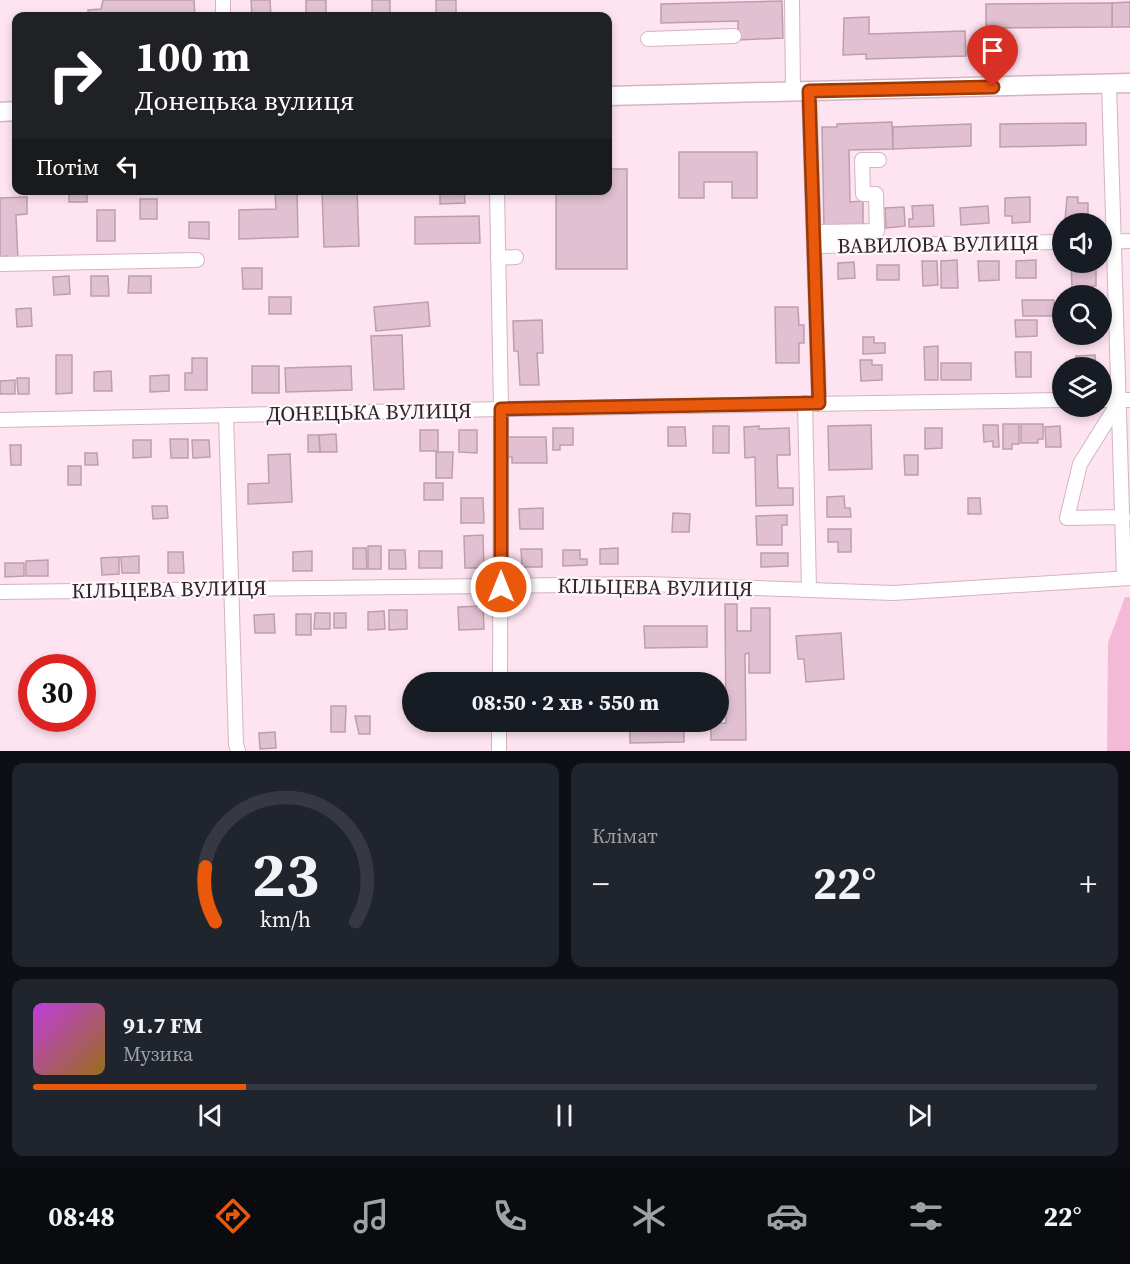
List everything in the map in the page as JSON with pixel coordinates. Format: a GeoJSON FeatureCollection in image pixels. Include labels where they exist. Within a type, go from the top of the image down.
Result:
{"type":"FeatureCollection","features":[{"type":"Feature","properties":{"kind":"main road"},"geometry":{"type":"LineString","coordinates":[[612,96],[1130,83]]}},
{"type":"Feature","properties":{"kind":"street"},"geometry":{"type":"LineString","coordinates":[[792,0],[815,246],[819,403]]}},
{"type":"Feature","properties":{"kind":"street"},"geometry":{"type":"LineString","coordinates":[[648,39],[734,36]]}},
{"type":"Feature","properties":{"kind":"street"},"geometry":{"type":"LineString","coordinates":[[1108,84],[1108,213]]}},
{"type":"Feature","properties":{"kind":"street"},"geometry":{"type":"LineString","coordinates":[[815,246],[819,232],[877,231],[876,194],[863,194],[862,160],[879,160]]}},
{"type":"Feature","properties":{"kind":"street"},"geometry":{"type":"LineString","coordinates":[[497,195],[501,409],[500,672]]}},
{"type":"Feature","properties":{"kind":"street"},"geometry":{"type":"LineString","coordinates":[[1112,242],[1130,241]]}},
{"type":"Feature","properties":{"kind":"street","name":"ВАВИЛОВА ВУЛИЦЯ"},"geometry":{"type":"LineString","coordinates":[[815,246],[1052,242]]}},
{"type":"Feature","properties":{"kind":"street"},"geometry":{"type":"LineString","coordinates":[[498,258],[516,258]]}},
{"type":"Feature","properties":{"kind":"street"},"geometry":{"type":"LineString","coordinates":[[0,264],[197,260]]}},
{"type":"Feature","properties":{"kind":"street"},"geometry":{"type":"LineString","coordinates":[[1111,273],[1125,400],[1123,517],[1127,578]]}},
{"type":"Feature","properties":{"kind":"street","name":"ДОНЕЦЬКА ВУЛИЦЯ"},"geometry":{"type":"LineString","coordinates":[[0,420],[1052,400]]}},
{"type":"Feature","properties":{"kind":"street"},"geometry":{"type":"LineString","coordinates":[[1123,517],[1067,518],[1080,464],[1125,400]]}},
{"type":"Feature","properties":{"kind":"street"},"geometry":{"type":"LineString","coordinates":[[805,403],[809,590]]}},
{"type":"Feature","properties":{"kind":"street"},"geometry":{"type":"LineString","coordinates":[[226,415],[238,751]]}},
{"type":"Feature","properties":{"kind":"street","name":"КІЛЬЦЕВА ВУЛИЦЯ"},"geometry":{"type":"LineString","coordinates":[[0,592],[231,587],[501,587],[646,584],[893,593],[1127,578]]}},
{"type":"Feature","properties":{"kind":"street"},"geometry":{"type":"LineString","coordinates":[[499,732],[499,751]]}},
{"type":"Feature","properties":{"kind":"shaded area"},"geometry":{"type":"Polygon","coordinates":[[[1125,597],[1130,597],[1130,751],[1107,751],[1108,643],[1125,597]]]}},
{"type":"Feature","properties":{"kind":"building"},"geometry":{"type":"Polygon","coordinates":[[[103,0],[194,0],[195,12],[88,12],[88,10],[101,9],[103,0]]]}},
{"type":"Feature","properties":{"kind":"building"},"geometry":{"type":"Polygon","coordinates":[[[251,0],[270,0],[271,12],[252,12],[251,0]]]}},
{"type":"Feature","properties":{"kind":"building"},"geometry":{"type":"Polygon","coordinates":[[[306,0],[326,0],[326,12],[306,12],[306,0]]]}},
{"type":"Feature","properties":{"kind":"building"},"geometry":{"type":"Polygon","coordinates":[[[372,0],[390,0],[390,12],[372,12],[372,0]]]}},
{"type":"Feature","properties":{"kind":"building"},"geometry":{"type":"Polygon","coordinates":[[[436,0],[456,0],[456,12],[436,12],[436,0]]]}},
{"type":"Feature","properties":{"kind":"building"},"geometry":{"type":"Polygon","coordinates":[[[782,1],[783,38],[738,40],[738,21],[661,23],[661,4],[782,1]]]}},
{"type":"Feature","properties":{"kind":"building"},"geometry":{"type":"Polygon","coordinates":[[[1130,2],[1130,27],[1112,27],[1112,3],[1130,2]]]}},
{"type":"Feature","properties":{"kind":"building"},"geometry":{"type":"Polygon","coordinates":[[[1112,3],[1112,27],[986,28],[986,4],[1112,3]]]}},
{"type":"Feature","properties":{"kind":"building"},"geometry":{"type":"Polygon","coordinates":[[[869,17],[869,34],[965,31],[966,56],[866,59],[866,54],[843,55],[844,18],[869,17]]]}},
{"type":"Feature","properties":{"kind":"building"},"geometry":{"type":"Polygon","coordinates":[[[892,122],[893,149],[849,150],[850,202],[863,201],[863,226],[824,227],[822,127],[837,127],[837,124],[892,122]]]}},
{"type":"Feature","properties":{"kind":"building"},"geometry":{"type":"Polygon","coordinates":[[[1086,123],[1086,145],[1000,147],[1000,124],[1086,123]]]}},
{"type":"Feature","properties":{"kind":"building"},"geometry":{"type":"Polygon","coordinates":[[[971,124],[971,146],[893,149],[893,127],[971,124]]]}},
{"type":"Feature","properties":{"kind":"building"},"geometry":{"type":"Polygon","coordinates":[[[679,152],[757,152],[757,198],[732,198],[732,182],[704,182],[704,198],[679,198],[679,152]]]}},
{"type":"Feature","properties":{"kind":"building"},"geometry":{"type":"Polygon","coordinates":[[[612,169],[627,169],[627,269],[556,269],[556,195],[612,195],[612,169]]]}},
{"type":"Feature","properties":{"kind":"building"},"geometry":{"type":"Polygon","coordinates":[[[69,195],[87,195],[87,202],[69,202],[69,195]]]}},
{"type":"Feature","properties":{"kind":"building"},"geometry":{"type":"Polygon","coordinates":[[[275,195],[297,195],[298,237],[239,239],[239,210],[276,209],[275,195]]]}},
{"type":"Feature","properties":{"kind":"building"},"geometry":{"type":"Polygon","coordinates":[[[322,195],[357,195],[359,246],[324,247],[322,195]]]}},
{"type":"Feature","properties":{"kind":"building"},"geometry":{"type":"Polygon","coordinates":[[[440,195],[464,195],[465,203],[440,204],[440,195]]]}},
{"type":"Feature","properties":{"kind":"building"},"geometry":{"type":"Polygon","coordinates":[[[27,197],[27,214],[16,215],[18,261],[7,261],[7,256],[0,257],[0,198],[27,197]]]}},
{"type":"Feature","properties":{"kind":"building"},"geometry":{"type":"Polygon","coordinates":[[[1030,197],[1030,222],[1012,223],[1012,216],[1005,216],[1005,198],[1030,197]]]}},
{"type":"Feature","properties":{"kind":"building"},"geometry":{"type":"Polygon","coordinates":[[[1067,197],[1078,197],[1078,203],[1088,203],[1088,213],[1066,213],[1067,197]]]}},
{"type":"Feature","properties":{"kind":"building"},"geometry":{"type":"Polygon","coordinates":[[[140,199],[157,199],[157,219],[140,219],[140,199]]]}},
{"type":"Feature","properties":{"kind":"building"},"geometry":{"type":"Polygon","coordinates":[[[933,205],[934,226],[909,227],[909,219],[913,219],[912,206],[933,205]]]}},
{"type":"Feature","properties":{"kind":"building"},"geometry":{"type":"Polygon","coordinates":[[[988,206],[989,223],[961,225],[960,208],[988,206]]]}},
{"type":"Feature","properties":{"kind":"building"},"geometry":{"type":"Polygon","coordinates":[[[904,207],[905,226],[886,228],[885,208],[904,207]]]}},
{"type":"Feature","properties":{"kind":"building"},"geometry":{"type":"Polygon","coordinates":[[[97,210],[115,210],[115,241],[97,241],[97,210]]]}},
{"type":"Feature","properties":{"kind":"building"},"geometry":{"type":"Polygon","coordinates":[[[479,216],[480,243],[415,244],[415,217],[479,216]]]}},
{"type":"Feature","properties":{"kind":"building"},"geometry":{"type":"Polygon","coordinates":[[[189,222],[209,222],[209,239],[189,238],[189,222]]]}},
{"type":"Feature","properties":{"kind":"building"},"geometry":{"type":"Polygon","coordinates":[[[957,260],[958,288],[941,288],[941,261],[957,260]]]}},
{"type":"Feature","properties":{"kind":"building"},"geometry":{"type":"Polygon","coordinates":[[[1036,260],[1036,278],[1016,278],[1016,261],[1036,260]]]}},
{"type":"Feature","properties":{"kind":"building"},"geometry":{"type":"Polygon","coordinates":[[[922,261],[937,261],[938,285],[923,286],[922,261]]]}},
{"type":"Feature","properties":{"kind":"building"},"geometry":{"type":"Polygon","coordinates":[[[978,261],[999,261],[999,280],[979,281],[978,261]]]}},
{"type":"Feature","properties":{"kind":"building"},"geometry":{"type":"Polygon","coordinates":[[[854,262],[855,278],[838,279],[838,263],[854,262]]]}},
{"type":"Feature","properties":{"kind":"building"},"geometry":{"type":"Polygon","coordinates":[[[877,265],[899,265],[899,280],[877,280],[877,265]]]}},
{"type":"Feature","properties":{"kind":"building"},"geometry":{"type":"Polygon","coordinates":[[[242,268],[262,268],[262,289],[243,289],[242,268]]]}},
{"type":"Feature","properties":{"kind":"building"},"geometry":{"type":"Polygon","coordinates":[[[1071,273],[1096,273],[1096,285],[1072,285],[1071,273]]]}},
{"type":"Feature","properties":{"kind":"building"},"geometry":{"type":"Polygon","coordinates":[[[69,276],[70,294],[54,295],[53,277],[69,276]]]}},
{"type":"Feature","properties":{"kind":"building"},"geometry":{"type":"Polygon","coordinates":[[[91,276],[108,276],[109,296],[91,296],[91,276]]]}},
{"type":"Feature","properties":{"kind":"building"},"geometry":{"type":"Polygon","coordinates":[[[129,276],[151,276],[151,293],[128,293],[129,276]]]}},
{"type":"Feature","properties":{"kind":"building"},"geometry":{"type":"Polygon","coordinates":[[[269,297],[291,297],[291,314],[269,314],[269,297]]]}},
{"type":"Feature","properties":{"kind":"building"},"geometry":{"type":"Polygon","coordinates":[[[1022,300],[1052,300],[1052,316],[1023,316],[1022,300]]]}},
{"type":"Feature","properties":{"kind":"building"},"geometry":{"type":"Polygon","coordinates":[[[428,302],[430,326],[376,331],[374,307],[428,302]]]}},
{"type":"Feature","properties":{"kind":"building"},"geometry":{"type":"Polygon","coordinates":[[[775,307],[798,307],[799,325],[804,325],[804,343],[799,343],[799,363],[776,363],[775,307]]]}},
{"type":"Feature","properties":{"kind":"building"},"geometry":{"type":"Polygon","coordinates":[[[31,308],[32,326],[17,327],[16,309],[31,308]]]}},
{"type":"Feature","properties":{"kind":"building"},"geometry":{"type":"Polygon","coordinates":[[[542,320],[543,353],[537,353],[539,385],[520,385],[518,351],[514,351],[513,321],[542,320]]]}},
{"type":"Feature","properties":{"kind":"building"},"geometry":{"type":"Polygon","coordinates":[[[1015,320],[1037,320],[1037,336],[1016,337],[1015,320]]]}},
{"type":"Feature","properties":{"kind":"building"},"geometry":{"type":"Polygon","coordinates":[[[402,335],[404,389],[374,390],[371,336],[402,335]]]}},
{"type":"Feature","properties":{"kind":"building"},"geometry":{"type":"Polygon","coordinates":[[[863,337],[874,337],[874,343],[885,343],[885,353],[863,354],[863,337]]]}},
{"type":"Feature","properties":{"kind":"building"},"geometry":{"type":"Polygon","coordinates":[[[938,346],[938,380],[925,380],[924,347],[938,346]]]}},
{"type":"Feature","properties":{"kind":"building"},"geometry":{"type":"Polygon","coordinates":[[[1015,352],[1031,352],[1031,377],[1016,377],[1015,352]]]}},
{"type":"Feature","properties":{"kind":"building"},"geometry":{"type":"Polygon","coordinates":[[[56,355],[72,355],[72,393],[56,394],[56,355]]]}},
{"type":"Feature","properties":{"kind":"building"},"geometry":{"type":"Polygon","coordinates":[[[1095,355],[1095,357],[1076,357],[1095,355]]]}},
{"type":"Feature","properties":{"kind":"building"},"geometry":{"type":"Polygon","coordinates":[[[192,358],[207,358],[207,390],[185,390],[185,373],[192,373],[192,358]]]}},
{"type":"Feature","properties":{"kind":"building"},"geometry":{"type":"Polygon","coordinates":[[[860,360],[872,360],[872,365],[882,365],[882,380],[861,381],[860,360]]]}},
{"type":"Feature","properties":{"kind":"building"},"geometry":{"type":"Polygon","coordinates":[[[941,363],[971,363],[971,380],[941,380],[941,363]]]}},
{"type":"Feature","properties":{"kind":"building"},"geometry":{"type":"Polygon","coordinates":[[[252,366],[279,366],[279,393],[252,393],[252,366]]]}},
{"type":"Feature","properties":{"kind":"building"},"geometry":{"type":"Polygon","coordinates":[[[351,366],[352,390],[286,392],[285,368],[351,366]]]}},
{"type":"Feature","properties":{"kind":"building"},"geometry":{"type":"Polygon","coordinates":[[[111,371],[112,391],[94,391],[94,372],[111,371]]]}},
{"type":"Feature","properties":{"kind":"building"},"geometry":{"type":"Polygon","coordinates":[[[169,375],[169,391],[150,392],[150,376],[169,375]]]}},
{"type":"Feature","properties":{"kind":"building"},"geometry":{"type":"Polygon","coordinates":[[[17,378],[29,378],[29,394],[18,394],[17,378]]]}},
{"type":"Feature","properties":{"kind":"building"},"geometry":{"type":"Polygon","coordinates":[[[15,380],[15,394],[0,394],[0,381],[15,380]]]}},
{"type":"Feature","properties":{"kind":"building"},"geometry":{"type":"Polygon","coordinates":[[[1003,424],[1019,424],[1019,444],[1012,444],[1012,449],[1003,449],[1003,424]]]}},
{"type":"Feature","properties":{"kind":"building"},"geometry":{"type":"Polygon","coordinates":[[[1021,424],[1043,424],[1043,439],[1038,439],[1038,443],[1021,443],[1021,424]]]}},
{"type":"Feature","properties":{"kind":"building"},"geometry":{"type":"Polygon","coordinates":[[[871,425],[872,469],[829,470],[828,426],[871,425]]]}},
{"type":"Feature","properties":{"kind":"building"},"geometry":{"type":"Polygon","coordinates":[[[983,425],[998,425],[999,447],[993,447],[993,441],[984,442],[983,425]]]}},
{"type":"Feature","properties":{"kind":"building"},"geometry":{"type":"Polygon","coordinates":[[[713,426],[729,426],[729,453],[713,453],[713,426]]]}},
{"type":"Feature","properties":{"kind":"building"},"geometry":{"type":"Polygon","coordinates":[[[759,426],[759,429],[789,428],[790,455],[777,455],[778,488],[793,488],[793,505],[756,506],[755,457],[745,458],[744,427],[759,426]]]}},
{"type":"Feature","properties":{"kind":"building"},"geometry":{"type":"Polygon","coordinates":[[[1060,426],[1061,447],[1046,447],[1045,427],[1060,426]]]}},
{"type":"Feature","properties":{"kind":"building"},"geometry":{"type":"Polygon","coordinates":[[[668,427],[685,427],[686,446],[668,446],[668,427]]]}},
{"type":"Feature","properties":{"kind":"building"},"geometry":{"type":"Polygon","coordinates":[[[553,428],[573,428],[573,445],[560,445],[560,450],[553,450],[553,428]]]}},
{"type":"Feature","properties":{"kind":"building"},"geometry":{"type":"Polygon","coordinates":[[[925,428],[942,428],[942,448],[925,449],[925,428]]]}},
{"type":"Feature","properties":{"kind":"building"},"geometry":{"type":"Polygon","coordinates":[[[420,430],[438,430],[438,451],[420,451],[420,430]]]}},
{"type":"Feature","properties":{"kind":"building"},"geometry":{"type":"Polygon","coordinates":[[[459,430],[477,430],[477,453],[459,452],[459,430]]]}},
{"type":"Feature","properties":{"kind":"building"},"geometry":{"type":"Polygon","coordinates":[[[336,434],[337,452],[320,452],[319,435],[336,434]]]}},
{"type":"Feature","properties":{"kind":"building"},"geometry":{"type":"Polygon","coordinates":[[[308,435],[319,435],[320,452],[308,452],[308,435]]]}},
{"type":"Feature","properties":{"kind":"building"},"geometry":{"type":"Polygon","coordinates":[[[508,437],[546,437],[547,463],[512,463],[512,457],[508,457],[508,437]]]}},
{"type":"Feature","properties":{"kind":"building"},"geometry":{"type":"Polygon","coordinates":[[[170,439],[188,439],[188,458],[171,458],[170,439]]]}},
{"type":"Feature","properties":{"kind":"building"},"geometry":{"type":"Polygon","coordinates":[[[133,440],[151,440],[151,457],[133,458],[133,440]]]}},
{"type":"Feature","properties":{"kind":"building"},"geometry":{"type":"Polygon","coordinates":[[[192,440],[209,440],[210,457],[193,458],[192,440]]]}},
{"type":"Feature","properties":{"kind":"building"},"geometry":{"type":"Polygon","coordinates":[[[10,445],[21,445],[21,465],[11,465],[10,445]]]}},
{"type":"Feature","properties":{"kind":"building"},"geometry":{"type":"Polygon","coordinates":[[[436,452],[453,452],[452,478],[436,478],[436,452]]]}},
{"type":"Feature","properties":{"kind":"building"},"geometry":{"type":"Polygon","coordinates":[[[85,453],[97,453],[98,465],[85,465],[85,453]]]}},
{"type":"Feature","properties":{"kind":"building"},"geometry":{"type":"Polygon","coordinates":[[[290,454],[292,502],[248,504],[248,484],[269,483],[268,455],[290,454]]]}},
{"type":"Feature","properties":{"kind":"building"},"geometry":{"type":"Polygon","coordinates":[[[904,455],[918,455],[918,475],[905,475],[904,455]]]}},
{"type":"Feature","properties":{"kind":"building"},"geometry":{"type":"Polygon","coordinates":[[[68,466],[81,466],[81,485],[68,485],[68,466]]]}},
{"type":"Feature","properties":{"kind":"building"},"geometry":{"type":"Polygon","coordinates":[[[424,483],[443,483],[443,500],[424,500],[424,483]]]}},
{"type":"Feature","properties":{"kind":"building"},"geometry":{"type":"Polygon","coordinates":[[[844,496],[845,508],[850,508],[851,517],[827,517],[827,497],[844,496]]]}},
{"type":"Feature","properties":{"kind":"building"},"geometry":{"type":"Polygon","coordinates":[[[461,498],[483,498],[484,523],[461,523],[461,498]]]}},
{"type":"Feature","properties":{"kind":"building"},"geometry":{"type":"Polygon","coordinates":[[[968,498],[980,498],[981,514],[968,514],[968,498]]]}},
{"type":"Feature","properties":{"kind":"building"},"geometry":{"type":"Polygon","coordinates":[[[152,506],[167,506],[168,518],[153,519],[152,506]]]}},
{"type":"Feature","properties":{"kind":"building"},"geometry":{"type":"Polygon","coordinates":[[[543,508],[543,529],[520,529],[519,509],[543,508]]]}},
{"type":"Feature","properties":{"kind":"building"},"geometry":{"type":"Polygon","coordinates":[[[673,513],[690,514],[689,532],[672,532],[673,513]]]}},
{"type":"Feature","properties":{"kind":"building"},"geometry":{"type":"Polygon","coordinates":[[[787,515],[787,525],[782,525],[782,545],[757,545],[756,516],[787,515]]]}},
{"type":"Feature","properties":{"kind":"building"},"geometry":{"type":"Polygon","coordinates":[[[828,529],[851,529],[851,552],[838,552],[838,542],[828,542],[828,529]]]}},
{"type":"Feature","properties":{"kind":"building"},"geometry":{"type":"Polygon","coordinates":[[[483,535],[484,568],[465,568],[464,536],[483,535]]]}},
{"type":"Feature","properties":{"kind":"building"},"geometry":{"type":"Polygon","coordinates":[[[368,546],[381,546],[381,569],[368,569],[368,546]]]}},
{"type":"Feature","properties":{"kind":"building"},"geometry":{"type":"Polygon","coordinates":[[[353,548],[366,548],[367,569],[353,569],[353,548]]]}},
{"type":"Feature","properties":{"kind":"building"},"geometry":{"type":"Polygon","coordinates":[[[618,548],[618,564],[600,564],[600,549],[618,548]]]}},
{"type":"Feature","properties":{"kind":"building"},"geometry":{"type":"Polygon","coordinates":[[[521,549],[542,549],[542,567],[522,567],[521,549]]]}},
{"type":"Feature","properties":{"kind":"building"},"geometry":{"type":"Polygon","coordinates":[[[389,550],[405,550],[406,569],[389,569],[389,550]]]}},
{"type":"Feature","properties":{"kind":"building"},"geometry":{"type":"Polygon","coordinates":[[[563,550],[580,550],[580,559],[587,559],[587,565],[563,566],[563,550]]]}},
{"type":"Feature","properties":{"kind":"building"},"geometry":{"type":"Polygon","coordinates":[[[312,551],[312,571],[293,571],[293,552],[312,551]]]}},
{"type":"Feature","properties":{"kind":"building"},"geometry":{"type":"Polygon","coordinates":[[[419,551],[442,551],[442,568],[419,568],[419,551]]]}},
{"type":"Feature","properties":{"kind":"building"},"geometry":{"type":"Polygon","coordinates":[[[168,552],[183,552],[184,573],[168,573],[168,552]]]}},
{"type":"Feature","properties":{"kind":"building"},"geometry":{"type":"Polygon","coordinates":[[[761,553],[788,553],[788,566],[761,567],[761,553]]]}},
{"type":"Feature","properties":{"kind":"building"},"geometry":{"type":"Polygon","coordinates":[[[139,556],[139,573],[122,573],[121,557],[139,556]]]}},
{"type":"Feature","properties":{"kind":"building"},"geometry":{"type":"Polygon","coordinates":[[[119,557],[119,574],[102,575],[101,558],[119,557]]]}},
{"type":"Feature","properties":{"kind":"building"},"geometry":{"type":"Polygon","coordinates":[[[48,560],[48,576],[26,576],[26,561],[48,560]]]}},
{"type":"Feature","properties":{"kind":"building"},"geometry":{"type":"Polygon","coordinates":[[[5,563],[24,563],[24,576],[5,577],[5,563]]]}},
{"type":"Feature","properties":{"kind":"building"},"geometry":{"type":"Polygon","coordinates":[[[725,604],[737,604],[737,631],[751,631],[751,608],[770,608],[770,673],[749,673],[749,653],[745,654],[746,740],[711,740],[711,732],[729,732],[729,672],[726,672],[725,604]]]}},
{"type":"Feature","properties":{"kind":"building"},"geometry":{"type":"Polygon","coordinates":[[[483,606],[484,629],[459,630],[458,607],[483,606]]]}},
{"type":"Feature","properties":{"kind":"building"},"geometry":{"type":"Polygon","coordinates":[[[389,610],[407,610],[407,629],[389,630],[389,610]]]}},
{"type":"Feature","properties":{"kind":"building"},"geometry":{"type":"Polygon","coordinates":[[[384,611],[385,629],[368,630],[368,612],[384,611]]]}},
{"type":"Feature","properties":{"kind":"building"},"geometry":{"type":"Polygon","coordinates":[[[315,613],[330,613],[330,629],[314,629],[315,613]]]}},
{"type":"Feature","properties":{"kind":"building"},"geometry":{"type":"Polygon","coordinates":[[[334,613],[346,613],[346,628],[334,628],[334,613]]]}},
{"type":"Feature","properties":{"kind":"building"},"geometry":{"type":"Polygon","coordinates":[[[274,614],[275,633],[255,633],[254,615],[274,614]]]}},
{"type":"Feature","properties":{"kind":"building"},"geometry":{"type":"Polygon","coordinates":[[[296,614],[311,614],[311,635],[296,635],[296,614]]]}},
{"type":"Feature","properties":{"kind":"building"},"geometry":{"type":"Polygon","coordinates":[[[644,626],[707,626],[707,647],[645,648],[644,626]]]}},
{"type":"Feature","properties":{"kind":"building"},"geometry":{"type":"Polygon","coordinates":[[[841,633],[844,679],[806,682],[804,659],[798,659],[796,636],[841,633]]]}},
{"type":"Feature","properties":{"kind":"building"},"geometry":{"type":"Polygon","coordinates":[[[331,706],[346,706],[345,732],[331,732],[331,706]]]}},
{"type":"Feature","properties":{"kind":"building"},"geometry":{"type":"Polygon","coordinates":[[[355,716],[370,716],[370,734],[359,734],[355,716]]]}},
{"type":"Feature","properties":{"kind":"building"},"geometry":{"type":"Polygon","coordinates":[[[275,732],[276,748],[260,749],[259,733],[275,732]]]}},
{"type":"Feature","properties":{"kind":"building"},"geometry":{"type":"Polygon","coordinates":[[[630,732],[684,732],[684,742],[630,743],[630,732]]]}},
{"type":"Feature","properties":{"kind":"route"},"geometry":{"type":"LineString","coordinates":[[501,587],[501,409],[819,403],[809,91],[993,87]]}}]}
